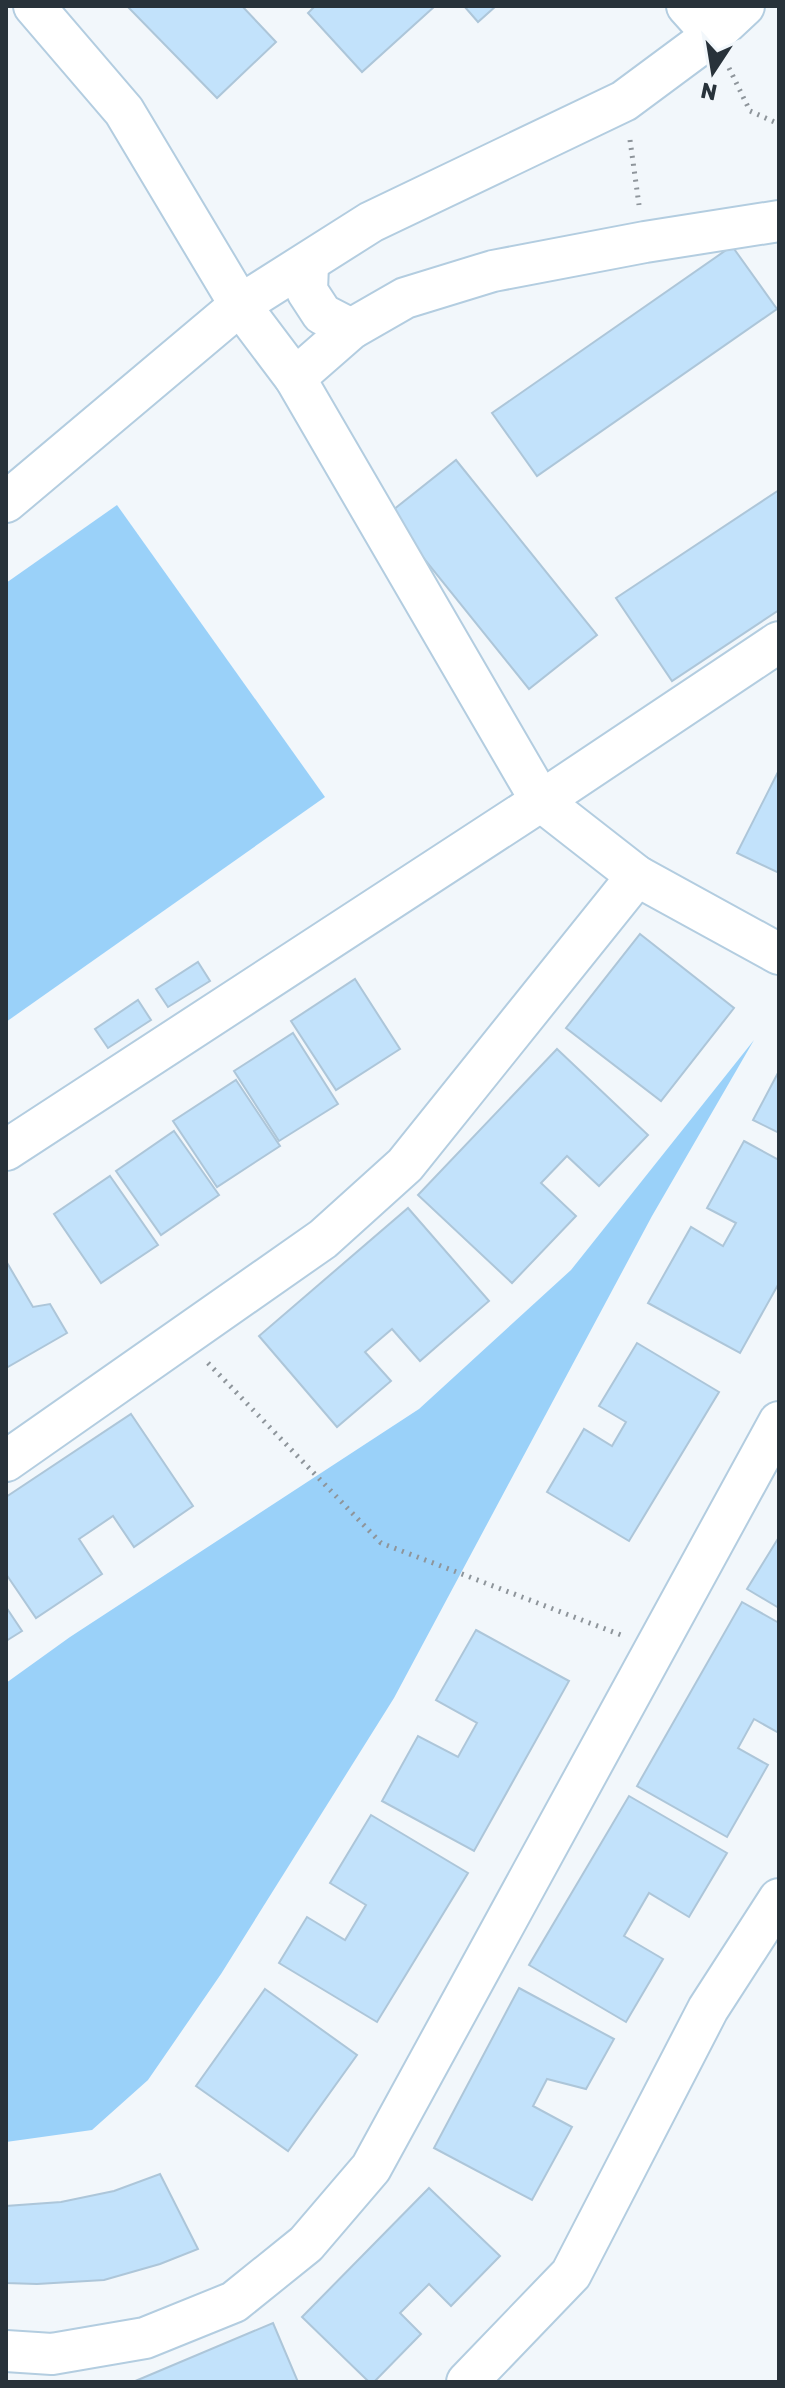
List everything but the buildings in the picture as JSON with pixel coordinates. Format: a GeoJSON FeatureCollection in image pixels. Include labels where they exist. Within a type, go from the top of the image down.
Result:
{"type":"FeatureCollection","features":[{"type":"Feature","properties":{"kind":"street"},"geometry":{"type":"LineString","coordinates":[[34,6],[124,111],[240,305],[295,378],[541,801],[637,876],[779,954]]}},
{"type":"Feature","properties":{"kind":"street"},"geometry":{"type":"LineString","coordinates":[[687,6],[713,35]]}},
{"type":"Feature","properties":{"kind":"street"},"geometry":{"type":"LineString","coordinates":[[6,502],[240,305],[371,222],[624,101],[713,35],[744,6]]}},
{"type":"Feature","properties":{"kind":"street"},"geometry":{"type":"LineString","coordinates":[[295,378],[351,329],[405,298],[493,271],[779,221]]}},
{"type":"Feature","properties":{"kind":"street"},"geometry":{"type":"LineString","coordinates":[[308,264],[307,291],[322,314],[351,329]]}},
{"type":"Feature","properties":{"kind":"street"},"geometry":{"type":"LineString","coordinates":[[6,1150],[779,642]]}},
{"type":"Feature","properties":{"kind":"street"},"geometry":{"type":"LineString","coordinates":[[6,1461],[323,1239],[405,1165],[637,876]]}},
{"type":"Feature","properties":{"kind":"street"},"geometry":{"type":"LineString","coordinates":[[6,2351],[52,2354],[145,2338],[234,2302],[306,2244],[371,2168],[779,1422]]}},
{"type":"Feature","properties":{"kind":"street"},"geometry":{"type":"LineString","coordinates":[[467,2382],[571,2274],[708,2009],[779,1899]]}},
{"type":"Feature","properties":{"kind":"path"},"geometry":{"type":"LineString","coordinates":[[713,35],[750,111],[779,124]]}},
{"type":"Feature","properties":{"kind":"path"},"geometry":{"type":"LineString","coordinates":[[624,101],[645,242]]}},
{"type":"Feature","properties":{"kind":"path"},"geometry":{"type":"LineString","coordinates":[[182,1337],[381,1543],[655,1648]]}},
{"type":"Feature","properties":{"kind":"shaded area"},"geometry":{"type":"Polygon","coordinates":[[[117,505],[325,797],[6,1022],[6,583],[117,505]]]}},
{"type":"Feature","properties":{"kind":"shaded area"},"geometry":{"type":"Polygon","coordinates":[[[754,1040],[652,1216],[394,1698],[221,1974],[148,2080],[92,2130],[6,2142],[6,1683],[70,1637],[419,1409],[571,1270],[754,1040]]]}}]}
